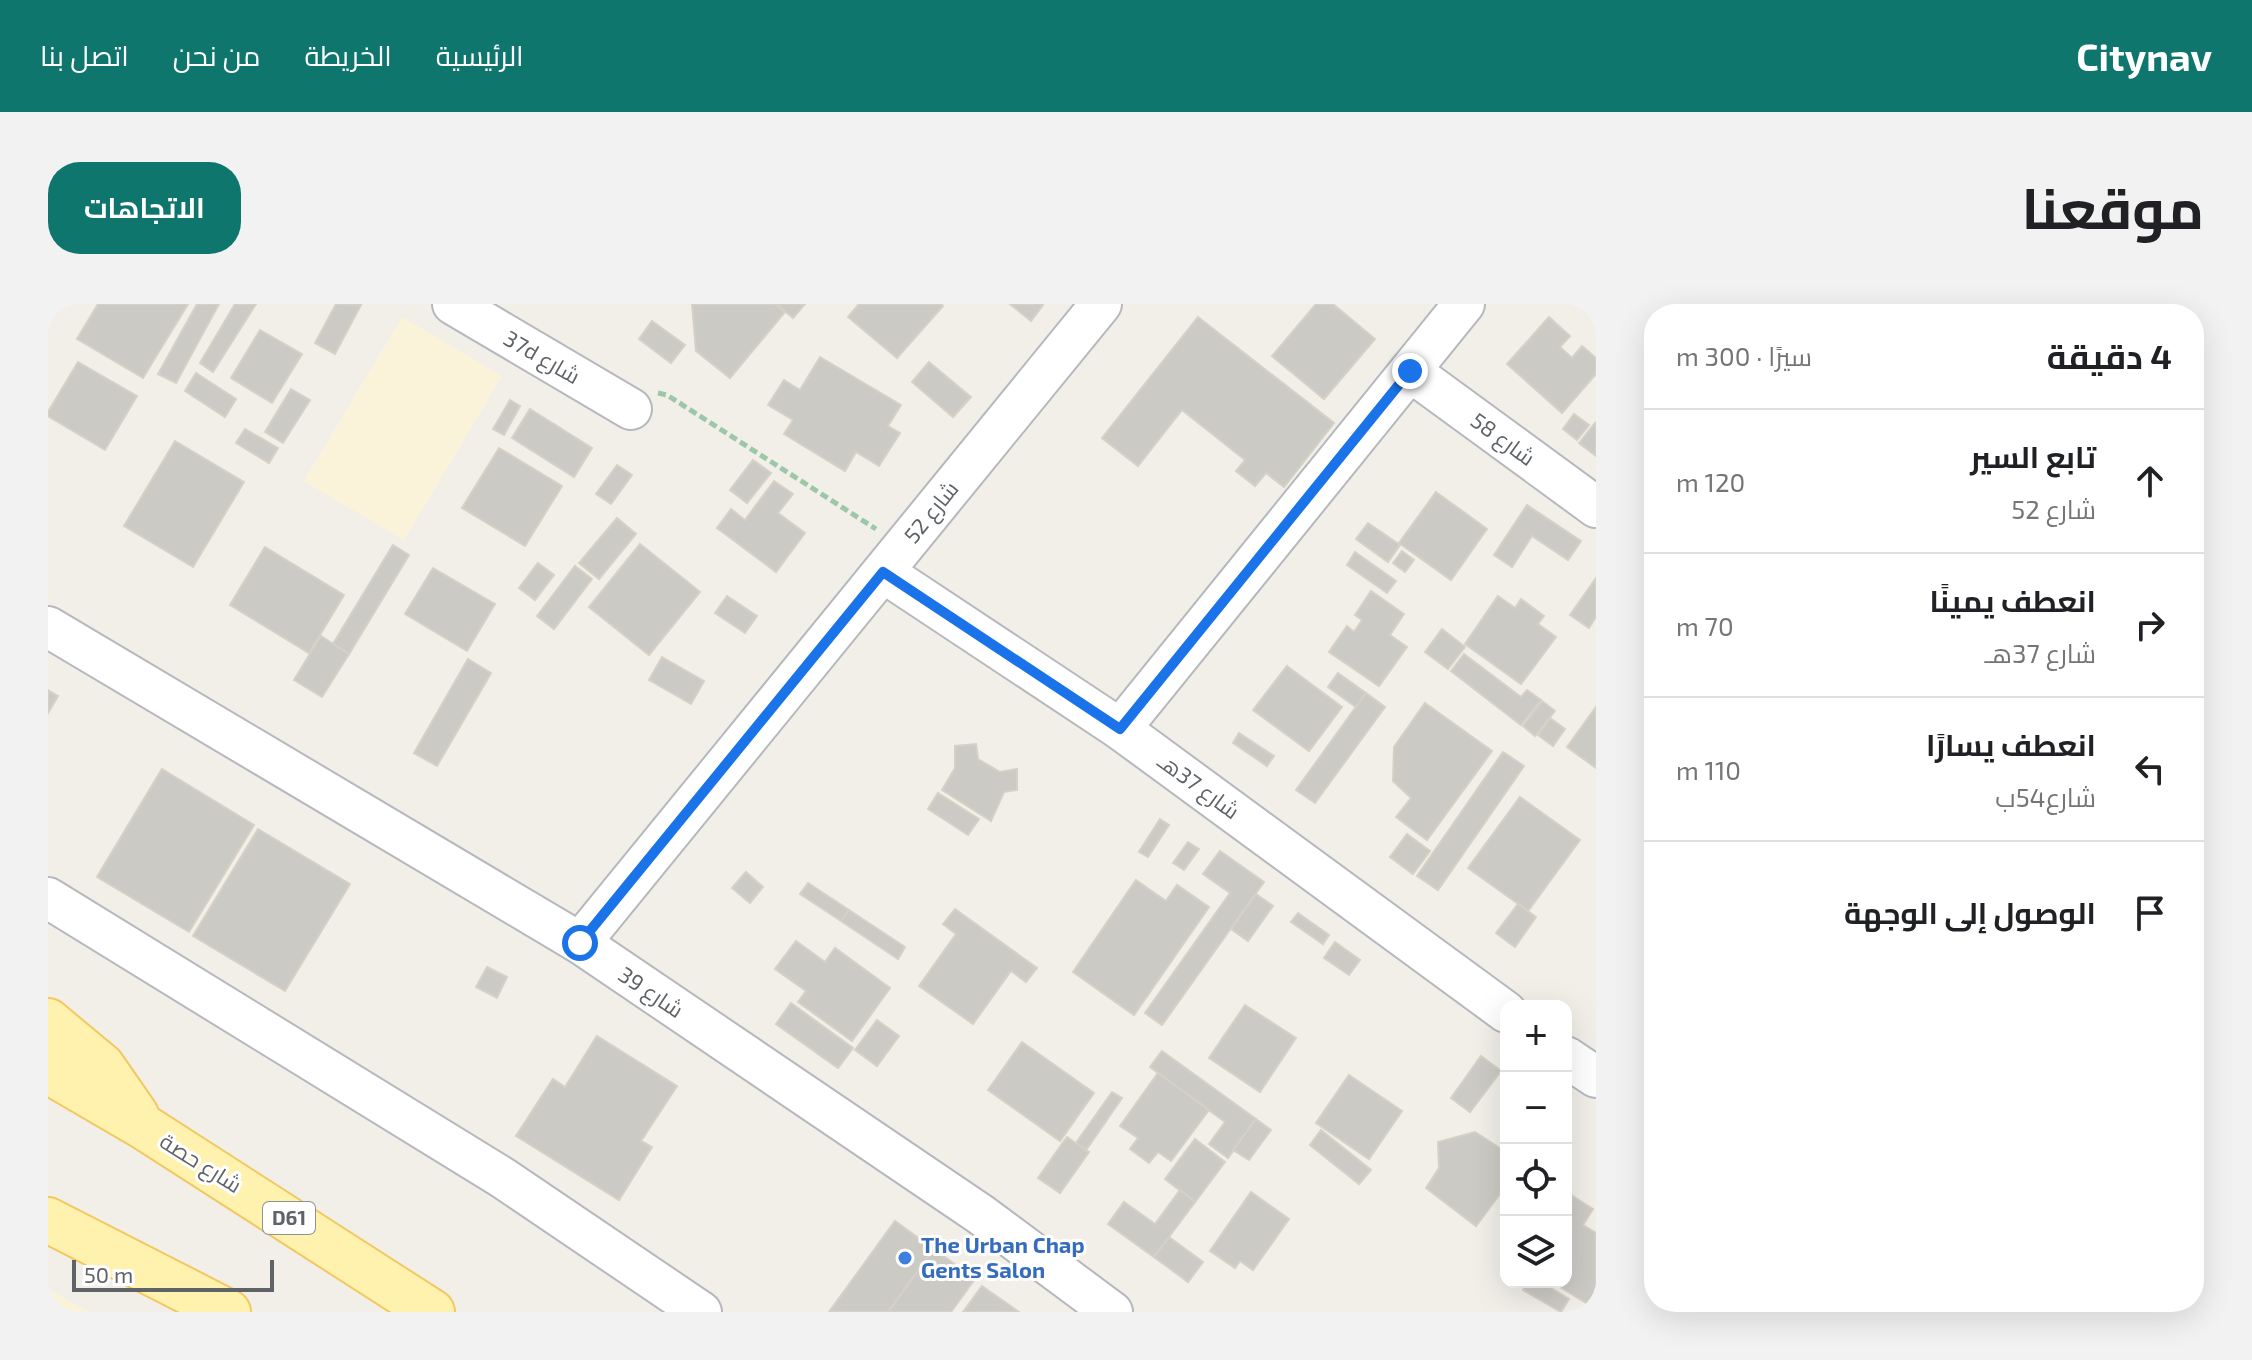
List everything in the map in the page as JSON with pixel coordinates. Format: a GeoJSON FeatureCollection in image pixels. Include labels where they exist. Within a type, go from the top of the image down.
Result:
{"type":"FeatureCollection","features":[{"type":"Feature","properties":{"kind":"main road"},"geometry":{"type":"LineString","coordinates":[[48,1021],[102,1066],[144,1127]]}},
{"type":"Feature","properties":{"kind":"main road","name":"شارع حصة"},"geometry":{"type":"LineString","coordinates":[[48,1071],[144,1127],[432,1312]]}},
{"type":"Feature","properties":{"kind":"main road"},"geometry":{"type":"LineString","coordinates":[[48,1203],[133,1262]]}},
{"type":"Feature","properties":{"kind":"main road"},"geometry":{"type":"LineString","coordinates":[[48,1220],[228,1312]]}},
{"type":"Feature","properties":{"kind":"street","name":"شارع 52"},"geometry":{"type":"LineString","coordinates":[[580,943],[1101,304]]}},
{"type":"Feature","properties":{"kind":"street"},"geometry":{"type":"LineString","coordinates":[[1120,729],[1464,304]]}},
{"type":"Feature","properties":{"kind":"street","name":"37d شارع"},"geometry":{"type":"LineString","coordinates":[[470,308],[627,407]]}},
{"type":"Feature","properties":{"kind":"street","name":"شارع 58"},"geometry":{"type":"LineString","coordinates":[[1410,371],[1596,507]]}},
{"type":"Feature","properties":{"kind":"street","name":"شارع 37هـ"},"geometry":{"type":"LineString","coordinates":[[893,559],[1500,1008]]}},
{"type":"Feature","properties":{"kind":"street","name":"شارع 39"},"geometry":{"type":"LineString","coordinates":[[48,627],[580,943],[980,1214],[1112,1312]]}},
{"type":"Feature","properties":{"kind":"street"},"geometry":{"type":"LineString","coordinates":[[48,898],[503,1178],[701,1312]]}},
{"type":"Feature","properties":{"kind":"street"},"geometry":{"type":"LineString","coordinates":[[1572,1061],[1596,1077]]}},
{"type":"Feature","properties":{"kind":"path"},"geometry":{"type":"LineString","coordinates":[[627,407],[647,393],[667,395],[893,559]]}},
{"type":"Feature","properties":{"kind":"sand"},"geometry":{"type":"Polygon","coordinates":[[[402,317],[502,376],[404,540],[304,481],[402,317]]]}},
{"type":"Feature","properties":{"kind":"sand"},"geometry":{"type":"Polygon","coordinates":[[[48,1289],[89,1312],[48,1312],[48,1289]]]}},
{"type":"Feature","properties":{"kind":"building"},"geometry":{"type":"Polygon","coordinates":[[[98,304],[188,304],[143,378],[77,339],[98,304]]]}},
{"type":"Feature","properties":{"kind":"building"},"geometry":{"type":"Polygon","coordinates":[[[197,304],[219,304],[176,383],[158,374],[197,304]]]}},
{"type":"Feature","properties":{"kind":"building"},"geometry":{"type":"Polygon","coordinates":[[[235,304],[256,304],[213,372],[200,363],[235,304]]]}},
{"type":"Feature","properties":{"kind":"building"},"geometry":{"type":"Polygon","coordinates":[[[336,304],[361,305],[335,354],[315,343],[336,304]]]}},
{"type":"Feature","properties":{"kind":"building"},"geometry":{"type":"Polygon","coordinates":[[[692,304],[775,304],[785,312],[730,378],[696,351],[692,304]]]}},
{"type":"Feature","properties":{"kind":"building"},"geometry":{"type":"Polygon","coordinates":[[[776,304],[805,304],[793,318],[776,304]]]}},
{"type":"Feature","properties":{"kind":"building"},"geometry":{"type":"Polygon","coordinates":[[[859,304],[943,306],[897,358],[848,317],[859,304]]]}},
{"type":"Feature","properties":{"kind":"building"},"geometry":{"type":"Polygon","coordinates":[[[1010,304],[1042,304],[1043,305],[1031,321],[1010,304]]]}},
{"type":"Feature","properties":{"kind":"building"},"geometry":{"type":"Polygon","coordinates":[[[1316,304],[1333,304],[1375,339],[1324,399],[1272,356],[1316,304]]]}},
{"type":"Feature","properties":{"kind":"building"},"geometry":{"type":"Polygon","coordinates":[[[1198,317],[1334,423],[1284,487],[1266,473],[1255,486],[1236,471],[1245,460],[1182,410],[1138,466],[1102,438],[1198,317]]]}},
{"type":"Feature","properties":{"kind":"building"},"geometry":{"type":"Polygon","coordinates":[[[1549,317],[1570,336],[1560,347],[1572,358],[1582,346],[1596,358],[1596,374],[1562,413],[1507,364],[1549,317]]]}},
{"type":"Feature","properties":{"kind":"building"},"geometry":{"type":"Polygon","coordinates":[[[652,321],[685,345],[671,363],[639,339],[652,321]]]}},
{"type":"Feature","properties":{"kind":"building"},"geometry":{"type":"Polygon","coordinates":[[[260,330],[302,354],[272,403],[231,378],[260,330]]]}},
{"type":"Feature","properties":{"kind":"building"},"geometry":{"type":"Polygon","coordinates":[[[820,357],[901,405],[888,426],[900,433],[879,466],[856,452],[845,471],[784,434],[793,420],[768,405],[784,380],[800,390],[820,357]]]}},
{"type":"Feature","properties":{"kind":"building"},"geometry":{"type":"Polygon","coordinates":[[[78,362],[137,396],[105,450],[48,416],[78,362]]]}},
{"type":"Feature","properties":{"kind":"building"},"geometry":{"type":"Polygon","coordinates":[[[929,362],[971,397],[953,417],[912,382],[929,362]]]}},
{"type":"Feature","properties":{"kind":"building"},"geometry":{"type":"Polygon","coordinates":[[[196,373],[236,399],[225,417],[185,391],[196,373]]]}},
{"type":"Feature","properties":{"kind":"building"},"geometry":{"type":"Polygon","coordinates":[[[291,389],[310,400],[283,443],[265,432],[291,389]]]}},
{"type":"Feature","properties":{"kind":"building"},"geometry":{"type":"Polygon","coordinates":[[[510,400],[520,406],[504,435],[493,429],[510,400]]]}},
{"type":"Feature","properties":{"kind":"building"},"geometry":{"type":"Polygon","coordinates":[[[530,409],[592,448],[574,477],[512,438],[530,409]]]}},
{"type":"Feature","properties":{"kind":"building"},"geometry":{"type":"Polygon","coordinates":[[[1574,414],[1589,425],[1577,440],[1563,429],[1574,414]]]}},
{"type":"Feature","properties":{"kind":"building"},"geometry":{"type":"Polygon","coordinates":[[[1596,424],[1596,456],[1579,443],[1596,424]]]}},
{"type":"Feature","properties":{"kind":"building"},"geometry":{"type":"Polygon","coordinates":[[[245,429],[278,448],[269,463],[236,443],[245,429]]]}},
{"type":"Feature","properties":{"kind":"building"},"geometry":{"type":"Polygon","coordinates":[[[175,441],[244,482],[193,567],[124,526],[175,441]]]}},
{"type":"Feature","properties":{"kind":"building"},"geometry":{"type":"Polygon","coordinates":[[[499,448],[562,486],[525,546],[462,508],[499,448]]]}},
{"type":"Feature","properties":{"kind":"building"},"geometry":{"type":"Polygon","coordinates":[[[753,460],[771,473],[747,503],[730,490],[753,460]]]}},
{"type":"Feature","properties":{"kind":"building"},"geometry":{"type":"Polygon","coordinates":[[[617,465],[632,475],[611,504],[596,494],[617,465]]]}},
{"type":"Feature","properties":{"kind":"building"},"geometry":{"type":"Polygon","coordinates":[[[774,481],[793,494],[778,513],[805,533],[776,572],[717,528],[731,509],[745,520],[774,481]]]}},
{"type":"Feature","properties":{"kind":"building"},"geometry":{"type":"Polygon","coordinates":[[[1436,492],[1487,529],[1451,580],[1399,543],[1436,492]]]}},
{"type":"Feature","properties":{"kind":"building"},"geometry":{"type":"Polygon","coordinates":[[[1527,505],[1581,541],[1568,560],[1532,536],[1512,567],[1494,555],[1527,505]]]}},
{"type":"Feature","properties":{"kind":"building"},"geometry":{"type":"Polygon","coordinates":[[[617,518],[636,534],[599,579],[579,563],[617,518]]]}},
{"type":"Feature","properties":{"kind":"building"},"geometry":{"type":"Polygon","coordinates":[[[1368,523],[1400,545],[1388,562],[1356,539],[1368,523]]]}},
{"type":"Feature","properties":{"kind":"building"},"geometry":{"type":"Polygon","coordinates":[[[640,544],[700,592],[649,655],[589,607],[640,544]]]}},
{"type":"Feature","properties":{"kind":"building"},"geometry":{"type":"Polygon","coordinates":[[[393,545],[409,555],[349,654],[333,644],[393,545]]]}},
{"type":"Feature","properties":{"kind":"building"},"geometry":{"type":"Polygon","coordinates":[[[265,547],[344,595],[309,653],[230,605],[265,547]]]}},
{"type":"Feature","properties":{"kind":"building"},"geometry":{"type":"Polygon","coordinates":[[[1402,551],[1414,560],[1405,572],[1393,563],[1402,551]]]}},
{"type":"Feature","properties":{"kind":"building"},"geometry":{"type":"Polygon","coordinates":[[[1355,552],[1396,581],[1387,593],[1347,565],[1355,552]]]}},
{"type":"Feature","properties":{"kind":"building"},"geometry":{"type":"Polygon","coordinates":[[[538,563],[554,575],[535,600],[519,588],[538,563]]]}},
{"type":"Feature","properties":{"kind":"building"},"geometry":{"type":"Polygon","coordinates":[[[575,566],[592,579],[554,629],[537,616],[575,566]]]}},
{"type":"Feature","properties":{"kind":"building"},"geometry":{"type":"Polygon","coordinates":[[[433,568],[495,604],[467,651],[405,614],[433,568]]]}},
{"type":"Feature","properties":{"kind":"building"},"geometry":{"type":"Polygon","coordinates":[[[1596,578],[1596,617],[1589,628],[1570,615],[1596,578]]]}},
{"type":"Feature","properties":{"kind":"building"},"geometry":{"type":"Polygon","coordinates":[[[1371,591],[1404,614],[1390,635],[1407,647],[1379,686],[1329,652],[1347,626],[1354,632],[1362,620],[1355,615],[1371,591]]]}},
{"type":"Feature","properties":{"kind":"building"},"geometry":{"type":"Polygon","coordinates":[[[727,596],[757,616],[745,633],[715,613],[727,596]]]}},
{"type":"Feature","properties":{"kind":"building"},"geometry":{"type":"Polygon","coordinates":[[[1498,596],[1515,608],[1521,599],[1544,616],[1538,624],[1556,637],[1521,684],[1465,644],[1498,596]]]}},
{"type":"Feature","properties":{"kind":"building"},"geometry":{"type":"Polygon","coordinates":[[[1442,629],[1465,647],[1448,669],[1425,652],[1442,629]]]}},
{"type":"Feature","properties":{"kind":"building"},"geometry":{"type":"Polygon","coordinates":[[[321,636],[349,654],[322,697],[294,680],[321,636]]]}},
{"type":"Feature","properties":{"kind":"building"},"geometry":{"type":"Polygon","coordinates":[[[1464,654],[1521,697],[1527,690],[1541,700],[1521,725],[1451,671],[1464,654]]]}},
{"type":"Feature","properties":{"kind":"building"},"geometry":{"type":"Polygon","coordinates":[[[662,657],[704,681],[691,704],[649,680],[662,657]]]}},
{"type":"Feature","properties":{"kind":"building"},"geometry":{"type":"Polygon","coordinates":[[[468,659],[491,673],[437,766],[414,753],[468,659]]]}},
{"type":"Feature","properties":{"kind":"building"},"geometry":{"type":"Polygon","coordinates":[[[1287,666],[1342,707],[1309,751],[1253,710],[1287,666]]]}},
{"type":"Feature","properties":{"kind":"building"},"geometry":{"type":"Polygon","coordinates":[[[1338,673],[1366,693],[1356,707],[1328,687],[1338,673]]]}},
{"type":"Feature","properties":{"kind":"building"},"geometry":{"type":"Polygon","coordinates":[[[48,690],[58,696],[48,713],[48,690]]]}},
{"type":"Feature","properties":{"kind":"building"},"geometry":{"type":"Polygon","coordinates":[[[1366,693],[1385,707],[1315,803],[1296,790],[1366,693]]]}},
{"type":"Feature","properties":{"kind":"building"},"geometry":{"type":"Polygon","coordinates":[[[1542,701],[1555,711],[1535,736],[1523,726],[1542,701]]]}},
{"type":"Feature","properties":{"kind":"building"},"geometry":{"type":"Polygon","coordinates":[[[1425,703],[1492,751],[1427,840],[1396,817],[1411,798],[1393,781],[1394,747],[1425,703]]]}},
{"type":"Feature","properties":{"kind":"building"},"geometry":{"type":"Polygon","coordinates":[[[1596,707],[1596,768],[1567,747],[1596,707]]]}},
{"type":"Feature","properties":{"kind":"building"},"geometry":{"type":"Polygon","coordinates":[[[1550,718],[1565,729],[1553,746],[1538,735],[1550,718]]]}},
{"type":"Feature","properties":{"kind":"building"},"geometry":{"type":"Polygon","coordinates":[[[1239,733],[1274,756],[1267,766],[1233,743],[1239,733]]]}},
{"type":"Feature","properties":{"kind":"building"},"geometry":{"type":"Polygon","coordinates":[[[976,744],[978,759],[1000,772],[1017,769],[1017,790],[1004,792],[991,821],[942,790],[955,768],[955,746],[976,744]]]}},
{"type":"Feature","properties":{"kind":"building"},"geometry":{"type":"Polygon","coordinates":[[[1503,752],[1524,766],[1438,890],[1417,876],[1503,752]]]}},
{"type":"Feature","properties":{"kind":"building"},"geometry":{"type":"Polygon","coordinates":[[[162,769],[254,825],[189,932],[97,877],[162,769]]]}},
{"type":"Feature","properties":{"kind":"building"},"geometry":{"type":"Polygon","coordinates":[[[938,793],[979,819],[968,835],[928,809],[938,793]]]}},
{"type":"Feature","properties":{"kind":"building"},"geometry":{"type":"Polygon","coordinates":[[[1520,797],[1580,840],[1528,911],[1468,868],[1520,797]]]}},
{"type":"Feature","properties":{"kind":"building"},"geometry":{"type":"Polygon","coordinates":[[[1160,819],[1169,825],[1148,857],[1139,852],[1160,819]]]}},
{"type":"Feature","properties":{"kind":"building"},"geometry":{"type":"Polygon","coordinates":[[[258,829],[350,884],[285,991],[193,936],[258,829]]]}},
{"type":"Feature","properties":{"kind":"building"},"geometry":{"type":"Polygon","coordinates":[[[1407,834],[1430,851],[1413,874],[1390,857],[1407,834]]]}},
{"type":"Feature","properties":{"kind":"building"},"geometry":{"type":"Polygon","coordinates":[[[1188,842],[1199,849],[1184,870],[1173,863],[1188,842]]]}},
{"type":"Feature","properties":{"kind":"building"},"geometry":{"type":"Polygon","coordinates":[[[1220,851],[1264,882],[1162,1025],[1145,1013],[1230,893],[1203,874],[1220,851]]]}},
{"type":"Feature","properties":{"kind":"building"},"geometry":{"type":"Polygon","coordinates":[[[746,872],[763,887],[750,903],[732,888],[746,872]]]}},
{"type":"Feature","properties":{"kind":"building"},"geometry":{"type":"Polygon","coordinates":[[[1136,880],[1166,901],[1177,885],[1209,907],[1134,1015],[1073,972],[1136,880]]]}},
{"type":"Feature","properties":{"kind":"building"},"geometry":{"type":"Polygon","coordinates":[[[808,883],[849,910],[841,921],[800,894],[808,883]]]}},
{"type":"Feature","properties":{"kind":"building"},"geometry":{"type":"Polygon","coordinates":[[[1256,894],[1273,906],[1248,941],[1231,929],[1256,894]]]}},
{"type":"Feature","properties":{"kind":"building"},"geometry":{"type":"Polygon","coordinates":[[[1518,904],[1536,917],[1515,947],[1496,933],[1518,904]]]}},
{"type":"Feature","properties":{"kind":"building"},"geometry":{"type":"Polygon","coordinates":[[[955,909],[1037,968],[1026,982],[1011,971],[973,1024],[919,986],[956,934],[943,924],[955,909]]]}},
{"type":"Feature","properties":{"kind":"building"},"geometry":{"type":"Polygon","coordinates":[[[849,910],[905,947],[898,959],[841,921],[849,910]]]}},
{"type":"Feature","properties":{"kind":"building"},"geometry":{"type":"Polygon","coordinates":[[[1298,913],[1329,935],[1323,944],[1291,922],[1298,913]]]}},
{"type":"Feature","properties":{"kind":"building"},"geometry":{"type":"Polygon","coordinates":[[[796,941],[825,962],[835,948],[890,988],[852,1041],[798,1002],[806,991],[775,969],[796,941]]]}},
{"type":"Feature","properties":{"kind":"building"},"geometry":{"type":"Polygon","coordinates":[[[1335,942],[1360,960],[1349,975],[1324,958],[1335,942]]]}},
{"type":"Feature","properties":{"kind":"building"},"geometry":{"type":"Polygon","coordinates":[[[487,967],[507,977],[497,998],[476,987],[487,967]]]}},
{"type":"Feature","properties":{"kind":"building"},"geometry":{"type":"Polygon","coordinates":[[[791,1003],[853,1048],[838,1068],[776,1024],[791,1003]]]}},
{"type":"Feature","properties":{"kind":"building"},"geometry":{"type":"Polygon","coordinates":[[[1245,1005],[1296,1038],[1260,1092],[1209,1058],[1245,1005]]]}},
{"type":"Feature","properties":{"kind":"building"},"geometry":{"type":"Polygon","coordinates":[[[877,1020],[899,1036],[877,1066],[855,1050],[877,1020]]]}},
{"type":"Feature","properties":{"kind":"building"},"geometry":{"type":"Polygon","coordinates":[[[597,1036],[677,1086],[641,1141],[652,1147],[619,1200],[516,1136],[553,1079],[565,1087],[597,1036]]]}},
{"type":"Feature","properties":{"kind":"building"},"geometry":{"type":"Polygon","coordinates":[[[1022,1042],[1094,1093],[1060,1141],[988,1090],[1022,1042]]]}},
{"type":"Feature","properties":{"kind":"building"},"geometry":{"type":"Polygon","coordinates":[[[1162,1051],[1256,1119],[1228,1158],[1209,1144],[1225,1122],[1150,1067],[1162,1051]]]}},
{"type":"Feature","properties":{"kind":"building"},"geometry":{"type":"Polygon","coordinates":[[[1481,1056],[1500,1070],[1470,1112],[1451,1098],[1481,1056]]]}},
{"type":"Feature","properties":{"kind":"building"},"geometry":{"type":"Polygon","coordinates":[[[1158,1073],[1209,1110],[1171,1161],[1158,1152],[1149,1163],[1130,1149],[1138,1138],[1120,1126],[1158,1073]]]}},
{"type":"Feature","properties":{"kind":"building"},"geometry":{"type":"Polygon","coordinates":[[[1349,1075],[1402,1111],[1369,1159],[1316,1123],[1349,1075]]]}},
{"type":"Feature","properties":{"kind":"building"},"geometry":{"type":"Polygon","coordinates":[[[1112,1092],[1122,1098],[1086,1150],[1076,1143],[1112,1092]]]}},
{"type":"Feature","properties":{"kind":"building"},"geometry":{"type":"Polygon","coordinates":[[[1256,1119],[1271,1130],[1249,1160],[1233,1150],[1256,1119]]]}},
{"type":"Feature","properties":{"kind":"building"},"geometry":{"type":"Polygon","coordinates":[[[1321,1130],[1371,1170],[1359,1184],[1310,1145],[1321,1130]]]}},
{"type":"Feature","properties":{"kind":"building"},"geometry":{"type":"Polygon","coordinates":[[[1475,1132],[1500,1148],[1500,1194],[1476,1226],[1426,1188],[1439,1168],[1438,1142],[1475,1132]]]}},
{"type":"Feature","properties":{"kind":"building"},"geometry":{"type":"Polygon","coordinates":[[[1067,1137],[1089,1152],[1060,1193],[1038,1178],[1067,1137]]]}},
{"type":"Feature","properties":{"kind":"building"},"geometry":{"type":"Polygon","coordinates":[[[1195,1139],[1225,1162],[1195,1202],[1165,1179],[1195,1139]]]}},
{"type":"Feature","properties":{"kind":"building"},"geometry":{"type":"Polygon","coordinates":[[[1180,1190],[1195,1202],[1154,1257],[1108,1224],[1124,1202],[1155,1224],[1180,1190]]]}},
{"type":"Feature","properties":{"kind":"building"},"geometry":{"type":"Polygon","coordinates":[[[1251,1192],[1289,1219],[1253,1270],[1240,1261],[1235,1268],[1210,1251],[1251,1192]]]}},
{"type":"Feature","properties":{"kind":"building"},"geometry":{"type":"Polygon","coordinates":[[[1572,1196],[1593,1209],[1583,1225],[1596,1233],[1596,1309],[1562,1288],[1572,1288],[1572,1196]]]}},
{"type":"Feature","properties":{"kind":"building"},"geometry":{"type":"Polygon","coordinates":[[[895,1221],[934,1249],[888,1312],[829,1312],[895,1221]]]}},
{"type":"Feature","properties":{"kind":"building"},"geometry":{"type":"Polygon","coordinates":[[[1169,1237],[1203,1262],[1188,1282],[1154,1257],[1169,1237]]]}},
{"type":"Feature","properties":{"kind":"building"},"geometry":{"type":"Polygon","coordinates":[[[934,1249],[975,1279],[951,1312],[888,1312],[934,1249]]]}},
{"type":"Feature","properties":{"kind":"building"},"geometry":{"type":"Polygon","coordinates":[[[982,1286],[1019,1312],[963,1312],[982,1286]]]}},
{"type":"Feature","properties":{"kind":"building"},"geometry":{"type":"Polygon","coordinates":[[[1551,1288],[1569,1299],[1561,1312],[1523,1290],[1551,1288]]]}},
{"type":"Feature","properties":{"kind":"place","name":"The Urban Chap Gents Salon"},"geometry":{"type":"Point","coordinates":[905,1258]}},
{"type":"Feature","properties":{"kind":"route"},"geometry":{"type":"LineString","coordinates":[[580,943],[883,572],[1120,729],[1410,371]]}}]}
